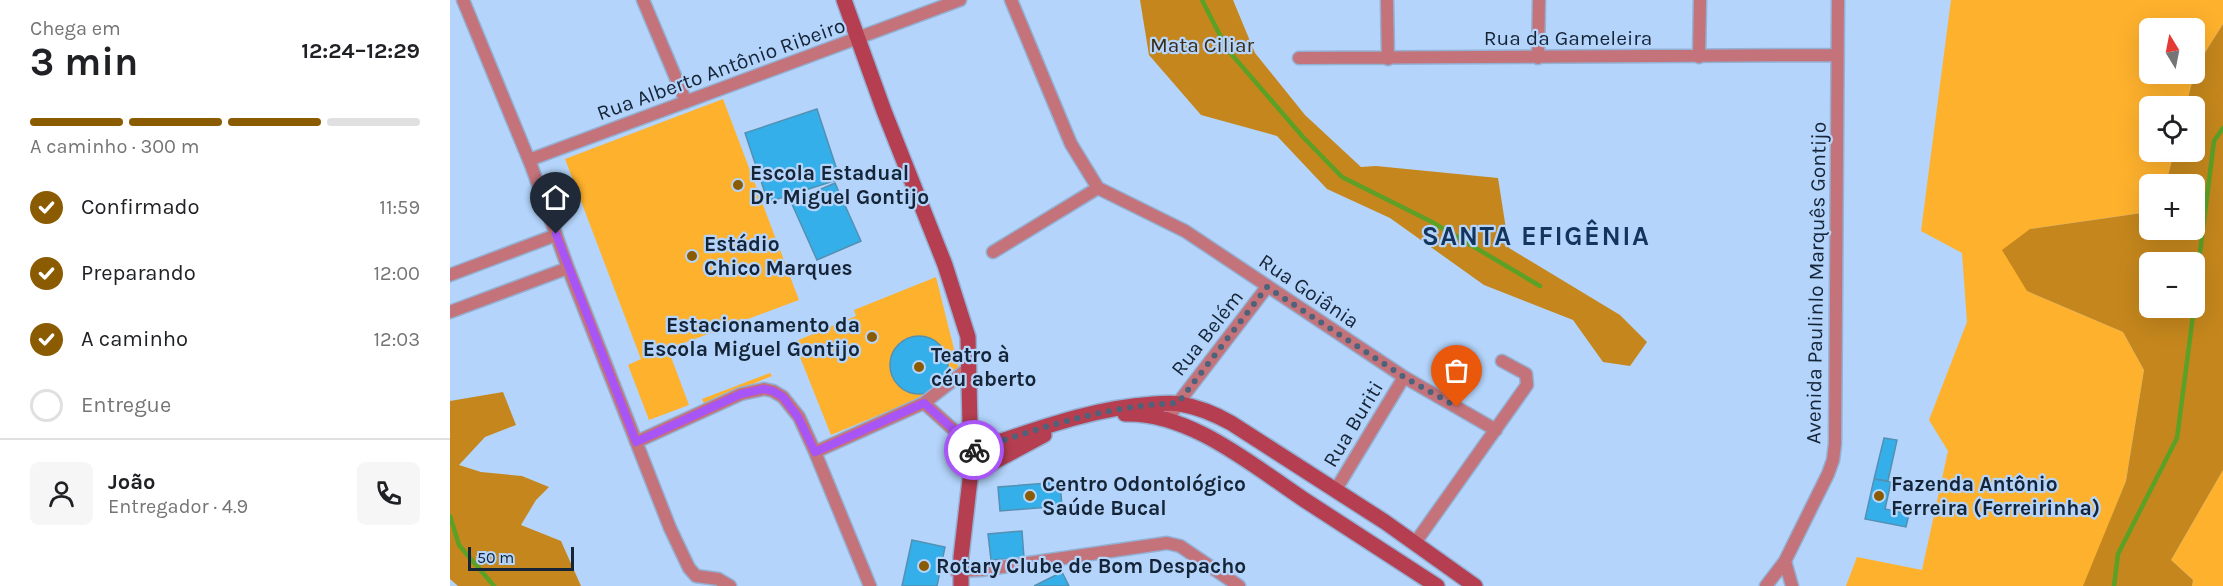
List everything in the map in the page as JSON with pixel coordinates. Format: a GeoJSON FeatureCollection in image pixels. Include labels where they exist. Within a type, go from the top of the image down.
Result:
{"type":"FeatureCollection","features":[{"type":"Feature","properties":{"kind":"main road"},"geometry":{"type":"LineString","coordinates":[[844,0],[884,111],[945,265],[968,337],[971,471],[959,575]]}},
{"type":"Feature","properties":{"kind":"main road"},"geometry":{"type":"LineString","coordinates":[[971,471],[990,464],[1052,431],[1137,405],[1178,403],[1212,413],[1231,423],[1415,543],[1475,586]]}},
{"type":"Feature","properties":{"kind":"main road"},"geometry":{"type":"LineString","coordinates":[[971,445],[1052,424],[1116,412],[1168,420],[1212,439],[1437,586]]}},
{"type":"Feature","properties":{"kind":"street"},"geometry":{"type":"LineString","coordinates":[[463,0],[529,160],[568,268],[636,442],[689,568],[696,576],[718,579],[730,586]]}},
{"type":"Feature","properties":{"kind":"street"},"geometry":{"type":"LineString","coordinates":[[643,0],[686,102]]}},
{"type":"Feature","properties":{"kind":"street","name":"Rua Alberto Antônio Ribeiro"},"geometry":{"type":"LineString","coordinates":[[529,160],[960,0]]}},
{"type":"Feature","properties":{"kind":"street"},"geometry":{"type":"LineString","coordinates":[[993,252],[1098,188],[1071,144],[1011,0]]}},
{"type":"Feature","properties":{"kind":"street"},"geometry":{"type":"LineString","coordinates":[[1387,0],[1388,59]]}},
{"type":"Feature","properties":{"kind":"street"},"geometry":{"type":"LineString","coordinates":[[1538,58],[1539,0]]}},
{"type":"Feature","properties":{"kind":"street"},"geometry":{"type":"LineString","coordinates":[[1699,57],[1700,0]]}},
{"type":"Feature","properties":{"kind":"street","name":"Avenida Paulinlo Marquês Gontijo"},"geometry":{"type":"LineString","coordinates":[[1766,586],[1785,561],[1828,474],[1835,444],[1838,0]]}},
{"type":"Feature","properties":{"kind":"street","name":"Rua da Gameleira"},"geometry":{"type":"LineString","coordinates":[[1299,58],[1837,56]]}},
{"type":"Feature","properties":{"kind":"street","name":"Rua Goiânia"},"geometry":{"type":"LineString","coordinates":[[1098,188],[1185,231],[1404,377],[1496,430]]}},
{"type":"Feature","properties":{"kind":"street"},"geometry":{"type":"LineString","coordinates":[[450,275],[556,234]]}},
{"type":"Feature","properties":{"kind":"street"},"geometry":{"type":"LineString","coordinates":[[450,312],[568,268]]}},
{"type":"Feature","properties":{"kind":"street","name":"Rua Belém"},"geometry":{"type":"LineString","coordinates":[[1168,420],[1178,403],[1267,287]]}},
{"type":"Feature","properties":{"kind":"street"},"geometry":{"type":"LineString","coordinates":[[1415,543],[1527,385],[1526,374],[1502,361]]}},
{"type":"Feature","properties":{"kind":"street"},"geometry":{"type":"LineString","coordinates":[[815,452],[924,403],[969,368]]}},
{"type":"Feature","properties":{"kind":"street","name":"Rua Buriti"},"geometry":{"type":"LineString","coordinates":[[1335,491],[1404,377]]}},
{"type":"Feature","properties":{"kind":"street"},"geometry":{"type":"LineString","coordinates":[[636,442],[741,394],[764,389],[783,397],[798,417],[815,452],[870,586]]}},
{"type":"Feature","properties":{"kind":"street"},"geometry":{"type":"LineString","coordinates":[[924,403],[971,445]]}},
{"type":"Feature","properties":{"kind":"street"},"geometry":{"type":"LineString","coordinates":[[959,575],[1167,543],[1180,546],[1239,586]]}},
{"type":"Feature","properties":{"kind":"street"},"geometry":{"type":"LineString","coordinates":[[1785,561],[1792,586]]}},
{"type":"Feature","properties":{"kind":"shaded area"},"geometry":{"type":"Polygon","coordinates":[[[1951,0],[2223,0],[2223,24],[2205,53],[2205,18],[2139,18],[2139,84],[2192,84],[2189,96],[2139,96],[2139,162],[2172,162],[2168,174],[2139,174],[2139,213],[2030,229],[2027,291],[2123,332],[2144,370],[2126,481],[2084,586],[1846,586],[1857,557],[1922,570],[1948,451],[1929,420],[1967,322],[1962,253],[1921,231],[1951,0]]]}},
{"type":"Feature","properties":{"kind":"shaded area","name":"Estádio Chico Marques"},"geometry":{"type":"Polygon","coordinates":[[[723,99],[799,300],[668,349],[689,405],[649,420],[628,365],[641,359],[565,159],[723,99]]]}},
{"type":"Feature","properties":{"kind":"shaded area"},"geometry":{"type":"Polygon","coordinates":[[[936,277],[959,369],[937,391],[831,435],[794,342],[856,316],[854,310],[936,277]]]}},
{"type":"Feature","properties":{"kind":"shaded area"},"geometry":{"type":"Polygon","coordinates":[[[770,373],[772,376],[704,404],[702,399],[770,373]]]}},
{"type":"Feature","properties":{"kind":"shaded area"},"geometry":{"type":"Polygon","coordinates":[[[2223,470],[2223,586],[2192,586],[2193,580],[2171,560],[2223,470]]]}},
{"type":"Feature","properties":{"kind":"green space","name":"Mata Ciliar"},"geometry":{"type":"Polygon","coordinates":[[[1140,0],[1233,0],[1255,53],[1305,115],[1361,167],[1376,166],[1498,178],[1509,248],[1620,315],[1647,342],[1630,366],[1603,362],[1573,320],[1484,285],[1390,218],[1327,189],[1277,136],[1201,115],[1149,55],[1140,0]]]}},
{"type":"Feature","properties":{"kind":"green space"},"geometry":{"type":"Polygon","coordinates":[[[2223,24],[2223,470],[2171,560],[2193,580],[2192,586],[2083,586],[2126,481],[2144,370],[2123,332],[2027,291],[2002,250],[2030,229],[2139,213],[2139,240],[2205,240],[2205,174],[2168,174],[2172,162],[2205,162],[2205,96],[2189,96],[2192,84],[2205,84],[2205,53],[2223,24]]]}},
{"type":"Feature","properties":{"kind":"green space"},"geometry":{"type":"Polygon","coordinates":[[[503,392],[516,425],[485,437],[459,465],[481,472],[522,476],[549,487],[536,500],[521,525],[561,541],[581,586],[458,586],[450,579],[450,401],[503,392]]]}},
{"type":"Feature","properties":{"kind":"building"},"geometry":{"type":"Polygon","coordinates":[[[817,109],[840,179],[768,202],[745,133],[817,109]]]}},
{"type":"Feature","properties":{"kind":"building"},"geometry":{"type":"Polygon","coordinates":[[[835,183],[861,241],[817,260],[791,202],[835,183]]]}},
{"type":"Feature","properties":{"kind":"building","name":"Teatro à céu aberto"},"geometry":{"type":"Polygon","coordinates":[[[919,336],[935,341],[943,349],[948,365],[943,381],[935,389],[919,394],[903,389],[895,381],[890,365],[895,349],[903,341],[919,336]]]}},
{"type":"Feature","properties":{"kind":"building"},"geometry":{"type":"Polygon","coordinates":[[[1884,438],[1897,440],[1888,481],[1874,479],[1884,438]]]}},
{"type":"Feature","properties":{"kind":"building","name":"Fazenda Antônio Ferreira (Ferreirinha)"},"geometry":{"type":"Polygon","coordinates":[[[1874,479],[1891,482],[1885,509],[1909,514],[1906,527],[1865,519],[1874,479]]]}},
{"type":"Feature","properties":{"kind":"building","name":"Centro Odontológico Saúde Bucal"},"geometry":{"type":"Polygon","coordinates":[[[1060,482],[1062,506],[1000,511],[998,487],[1060,482]]]}},
{"type":"Feature","properties":{"kind":"building"},"geometry":{"type":"Polygon","coordinates":[[[1022,531],[1024,558],[991,560],[988,534],[1022,531]]]}},
{"type":"Feature","properties":{"kind":"building","name":"Rotary Clube de Bom Despacho"},"geometry":{"type":"Polygon","coordinates":[[[912,540],[945,547],[937,586],[902,586],[912,540]]]}},
{"type":"Feature","properties":{"kind":"building"},"geometry":{"type":"Polygon","coordinates":[[[1062,572],[1069,586],[1034,586],[1062,572]]]}},
{"type":"Feature","properties":{"kind":"waterway"},"geometry":{"type":"LineString","coordinates":[[1202,0],[1227,49],[1303,137],[1342,177],[1432,222],[1540,286]]}},
{"type":"Feature","properties":{"kind":"waterway"},"geometry":{"type":"LineString","coordinates":[[2200,252],[2214,141],[2223,128]]}},
{"type":"Feature","properties":{"kind":"waterway"},"geometry":{"type":"LineString","coordinates":[[2114,586],[2118,554],[2177,438],[2193,318]]}},
{"type":"Feature","properties":{"kind":"waterway"},"geometry":{"type":"LineString","coordinates":[[450,516],[459,545],[494,586]]}},
{"type":"Feature","properties":{"kind":"way so far"},"geometry":{"type":"LineString","coordinates":[[974,450],[1052,424],[1094,413],[1137,405],[1178,403],[1267,287],[1404,377],[1457,407]]}},
{"type":"Feature","properties":{"kind":"place","name":"Escola Estadual Dr. Miguel Gontijo"},"geometry":{"type":"Point","coordinates":[738,185]}},
{"type":"Feature","properties":{"kind":"place","name":"Estádio Chico Marques"},"geometry":{"type":"Point","coordinates":[692,256]}},
{"type":"Feature","properties":{"kind":"place","name":"Estacionamento da Escola Miguel Gontijo"},"geometry":{"type":"Point","coordinates":[872,337]}},
{"type":"Feature","properties":{"kind":"place","name":"Teatro à céu aberto"},"geometry":{"type":"Point","coordinates":[919,367]}},
{"type":"Feature","properties":{"kind":"place","name":"Centro Odontológico Saúde Bucal"},"geometry":{"type":"Point","coordinates":[1030,496]}},
{"type":"Feature","properties":{"kind":"place","name":"Fazenda Antônio Ferreira (Ferreirinha)"},"geometry":{"type":"Point","coordinates":[1879,496]}},
{"type":"Feature","properties":{"kind":"place","name":"Rotary Clube de Bom Despacho"},"geometry":{"type":"Point","coordinates":[924,566]}},
{"type":"Feature","properties":{"kind":"district","name":"SANTA EFIGÊNIA"},"geometry":{"type":"Point","coordinates":[1536,236]}},
{"type":"Feature","properties":{"kind":"route"},"geometry":{"type":"LineString","coordinates":[[556,234],[636,442],[741,394],[764,389],[783,397],[798,417],[815,452],[924,403],[946,425],[971,438],[971,451],[974,450]]}}]}
